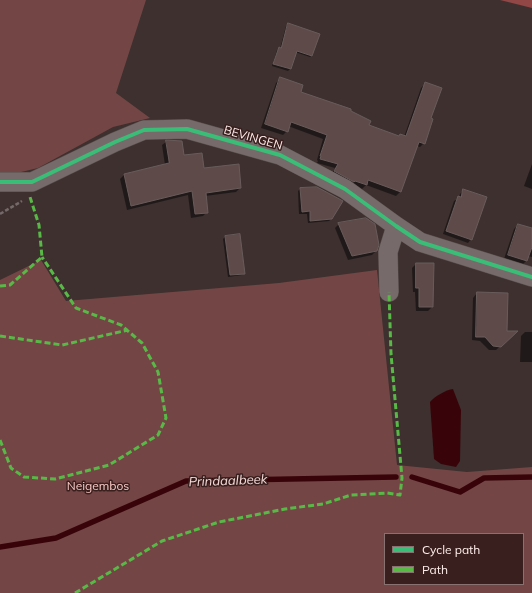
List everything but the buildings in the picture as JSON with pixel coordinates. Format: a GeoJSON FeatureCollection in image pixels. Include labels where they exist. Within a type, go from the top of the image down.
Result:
{"type":"FeatureCollection","features":[{"type":"Feature","properties":{"kind":"street","name":"BEVINGEN"},"geometry":{"type":"LineString","coordinates":[[0,182],[32,182],[115,142],[144,130],[187,130],[280,155],[344,189],[420,242],[532,277]]}},
{"type":"Feature","properties":{"kind":"street"},"geometry":{"type":"LineString","coordinates":[[389,292],[388,252],[396,226]]}},
{"type":"Feature","properties":{"kind":"green space"},"geometry":{"type":"Polygon","coordinates":[[[0,0],[146,0],[116,93],[150,118],[113,127],[38,168],[21,172],[0,172],[0,0]]]}},
{"type":"Feature","properties":{"kind":"green space","name":"Neigembos"},"geometry":{"type":"Polygon","coordinates":[[[41,260],[66,301],[279,283],[377,270],[397,465],[467,472],[532,467],[532,593],[0,593],[0,280],[41,260]]]}},
{"type":"Feature","properties":{"kind":"shaded area"},"geometry":{"type":"Polygon","coordinates":[[[500,0],[532,0],[532,8],[500,0]]]}},
{"type":"Feature","properties":{"kind":"shaded area"},"geometry":{"type":"Polygon","coordinates":[[[453,389],[461,410],[460,461],[456,467],[441,464],[434,459],[430,402],[441,394],[453,389]]]}},
{"type":"Feature","properties":{"kind":"waterway","name":"Prindaalbeek"},"geometry":{"type":"LineString","coordinates":[[0,547],[56,538],[186,481],[396,477]]}},
{"type":"Feature","properties":{"kind":"waterway","name":"Prindaalbeek"},"geometry":{"type":"LineString","coordinates":[[412,477],[460,492],[484,478],[532,477]]}},
{"type":"Feature","properties":{"kind":"marked path"},"geometry":{"type":"LineString","coordinates":[[0,286],[10,285],[42,257],[39,225],[30,197]]}},
{"type":"Feature","properties":{"kind":"marked path"},"geometry":{"type":"LineString","coordinates":[[0,440],[11,468],[24,477],[55,479],[109,465],[158,435],[166,418],[158,372],[142,343],[121,325],[76,308],[42,257]]}},
{"type":"Feature","properties":{"kind":"marked path"},"geometry":{"type":"LineString","coordinates":[[75,593],[162,541],[219,522],[285,509],[323,504],[351,495],[387,493],[400,495],[402,478],[391,354],[389,292]]}},
{"type":"Feature","properties":{"kind":"marked path"},"geometry":{"type":"LineString","coordinates":[[0,336],[62,345],[128,330]]}},
{"type":"Feature","properties":{"kind":"cycle path"},"geometry":{"type":"LineString","coordinates":[[0,182],[32,182],[115,142],[144,130],[187,129],[280,155],[345,189],[420,242],[532,277]]}}]}
